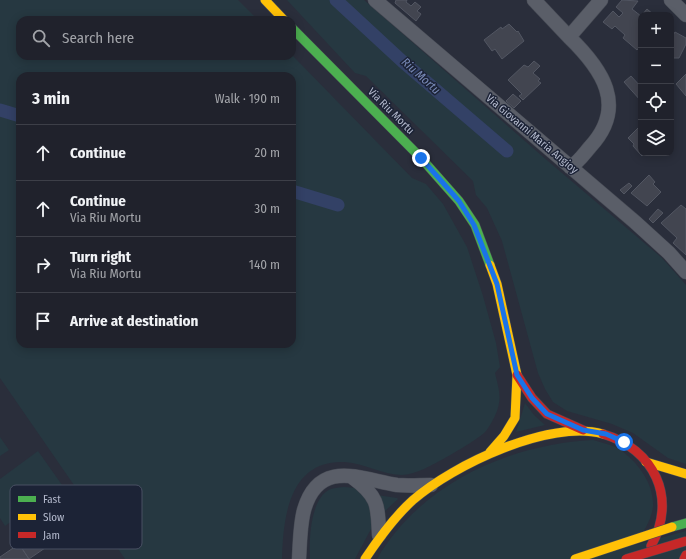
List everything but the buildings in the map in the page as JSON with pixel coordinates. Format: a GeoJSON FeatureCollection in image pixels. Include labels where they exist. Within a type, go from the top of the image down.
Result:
{"type":"FeatureCollection","features":[{"type":"Feature","properties":{"kind":"main road"},"geometry":{"type":"LineString","coordinates":[[265,0],[280,16]]}},
{"type":"Feature","properties":{"kind":"main road","name":"Via Riu Mortu"},"geometry":{"type":"LineString","coordinates":[[296,32],[421,158],[459,201],[474,225],[497,284],[517,375],[515,418],[504,436],[490,452]]}},
{"type":"Feature","properties":{"kind":"main road","name":"Via Riu Mortu"},"geometry":{"type":"LineString","coordinates":[[517,375],[532,398],[547,414],[583,430]]}},
{"type":"Feature","properties":{"kind":"main road"},"geometry":{"type":"LineString","coordinates":[[365,559],[379,535],[431,484],[490,452],[541,436],[583,430],[606,434],[624,442],[646,462],[660,485],[662,516],[653,542],[641,559]]}},
{"type":"Feature","properties":{"kind":"main road"},"geometry":{"type":"LineString","coordinates":[[646,462],[686,474]]}},
{"type":"Feature","properties":{"kind":"main road"},"geometry":{"type":"LineString","coordinates":[[575,559],[686,523]]}},
{"type":"Feature","properties":{"kind":"main road"},"geometry":{"type":"LineString","coordinates":[[626,559],[686,541]]}},
{"type":"Feature","properties":{"kind":"main road"},"geometry":{"type":"LineString","coordinates":[[684,559],[686,555]]}},
{"type":"Feature","properties":{"kind":"street","name":"Via Giovanni Maria Angioy"},"geometry":{"type":"LineString","coordinates":[[375,0],[669,253],[686,272]]}},
{"type":"Feature","properties":{"kind":"street"},"geometry":{"type":"LineString","coordinates":[[534,0],[589,57],[598,70],[608,99],[606,125],[602,134],[570,167]]}},
{"type":"Feature","properties":{"kind":"street"},"geometry":{"type":"LineString","coordinates":[[569,37],[601,0]]}},
{"type":"Feature","properties":{"kind":"street"},"geometry":{"type":"LineString","coordinates":[[672,0],[686,15]]}},
{"type":"Feature","properties":{"kind":"street"},"geometry":{"type":"LineString","coordinates":[[299,559],[304,509],[311,494],[318,486],[329,478],[349,475],[398,485],[431,484]]}},
{"type":"Feature","properties":{"kind":"street"},"geometry":{"type":"LineString","coordinates":[[349,475],[365,486],[374,495],[379,507],[379,535]]}},
{"type":"Feature","properties":{"kind":"shaded area"},"geometry":{"type":"Polygon","coordinates":[[[0,0],[238,0],[254,16],[16,16],[16,60],[296,59],[412,178],[426,184],[443,204],[467,247],[496,343],[500,367],[495,373],[499,392],[499,403],[496,414],[482,435],[464,447],[422,470],[403,475],[386,473],[358,464],[344,462],[326,464],[311,471],[300,481],[293,494],[284,526],[282,559],[125,559],[118,549],[142,549],[142,485],[74,485],[0,378],[0,0]]]}},
{"type":"Feature","properties":{"kind":"shaded area"},"geometry":{"type":"Polygon","coordinates":[[[287,0],[364,0],[542,156],[662,258],[686,285],[686,464],[668,458],[633,433],[612,424],[567,411],[553,402],[538,373],[502,241],[487,208],[476,195],[473,181],[366,76],[355,73],[287,0]]]}},
{"type":"Feature","properties":{"kind":"shaded area"},"geometry":{"type":"Polygon","coordinates":[[[525,403],[534,415],[545,425],[516,432],[525,403]]]}},
{"type":"Feature","properties":{"kind":"shaded area"},"geometry":{"type":"Polygon","coordinates":[[[0,437],[9,450],[0,456],[0,437]]]}},
{"type":"Feature","properties":{"kind":"shaded area"},"geometry":{"type":"Polygon","coordinates":[[[593,440],[622,451],[640,468],[648,482],[653,498],[651,516],[635,545],[686,531],[686,559],[377,559],[395,533],[417,509],[442,489],[470,473],[500,460],[530,450],[562,443],[593,440]]]}},
{"type":"Feature","properties":{"kind":"shaded area"},"geometry":{"type":"Polygon","coordinates":[[[38,451],[62,485],[10,485],[10,522],[5,526],[0,518],[0,479],[38,451]]]}},
{"type":"Feature","properties":{"kind":"shaded area"},"geometry":{"type":"Polygon","coordinates":[[[344,487],[356,488],[369,501],[373,517],[371,529],[355,559],[310,559],[312,520],[319,501],[324,494],[331,489],[344,487]]]}},
{"type":"Feature","properties":{"kind":"shaded area"},"geometry":{"type":"Polygon","coordinates":[[[377,495],[397,498],[398,499],[385,511],[377,495]]]}},
{"type":"Feature","properties":{"kind":"waterway","name":"Riu Mortu"},"geometry":{"type":"LineString","coordinates":[[336,0],[402,61],[507,151]]}},
{"type":"Feature","properties":{"kind":"waterway"},"geometry":{"type":"LineString","coordinates":[[0,110],[16,115]]}},
{"type":"Feature","properties":{"kind":"waterway"},"geometry":{"type":"LineString","coordinates":[[296,192],[338,205]]}},
{"type":"Feature","properties":{"kind":"traffic: fast"},"geometry":{"type":"LineString","coordinates":[[296,32],[421,158],[459,201],[475,225],[490,265]]}},
{"type":"Feature","properties":{"kind":"traffic: fast"},"geometry":{"type":"LineString","coordinates":[[672,527],[686,523]]}},
{"type":"Feature","properties":{"kind":"traffic: slow"},"geometry":{"type":"LineString","coordinates":[[265,0],[280,16]]}},
{"type":"Feature","properties":{"kind":"traffic: slow"},"geometry":{"type":"LineString","coordinates":[[490,265],[497,284],[517,375],[515,418],[504,436],[490,452]]}},
{"type":"Feature","properties":{"kind":"traffic: slow"},"geometry":{"type":"LineString","coordinates":[[365,559],[399,513],[430,486],[452,473],[503,448],[530,439],[557,433],[581,431],[603,434]]}},
{"type":"Feature","properties":{"kind":"traffic: slow"},"geometry":{"type":"LineString","coordinates":[[646,462],[686,474]]}},
{"type":"Feature","properties":{"kind":"traffic: slow"},"geometry":{"type":"LineString","coordinates":[[575,559],[672,527]]}},
{"type":"Feature","properties":{"kind":"traffic: jam"},"geometry":{"type":"LineString","coordinates":[[517,375],[532,398],[547,414],[583,430]]}},
{"type":"Feature","properties":{"kind":"traffic: jam"},"geometry":{"type":"LineString","coordinates":[[603,434],[621,441],[636,451],[648,463],[656,478],[661,493],[662,510],[659,528],[651,546]]}},
{"type":"Feature","properties":{"kind":"traffic: jam"},"geometry":{"type":"LineString","coordinates":[[626,559],[686,541]]}},
{"type":"Feature","properties":{"kind":"traffic: jam"},"geometry":{"type":"LineString","coordinates":[[684,559],[686,555]]}},
{"type":"Feature","properties":{"kind":"route"},"geometry":{"type":"LineString","coordinates":[[421,158],[459,201],[474,225],[497,284],[517,375],[532,398],[547,414],[583,430],[606,434],[624,442]]}}]}
